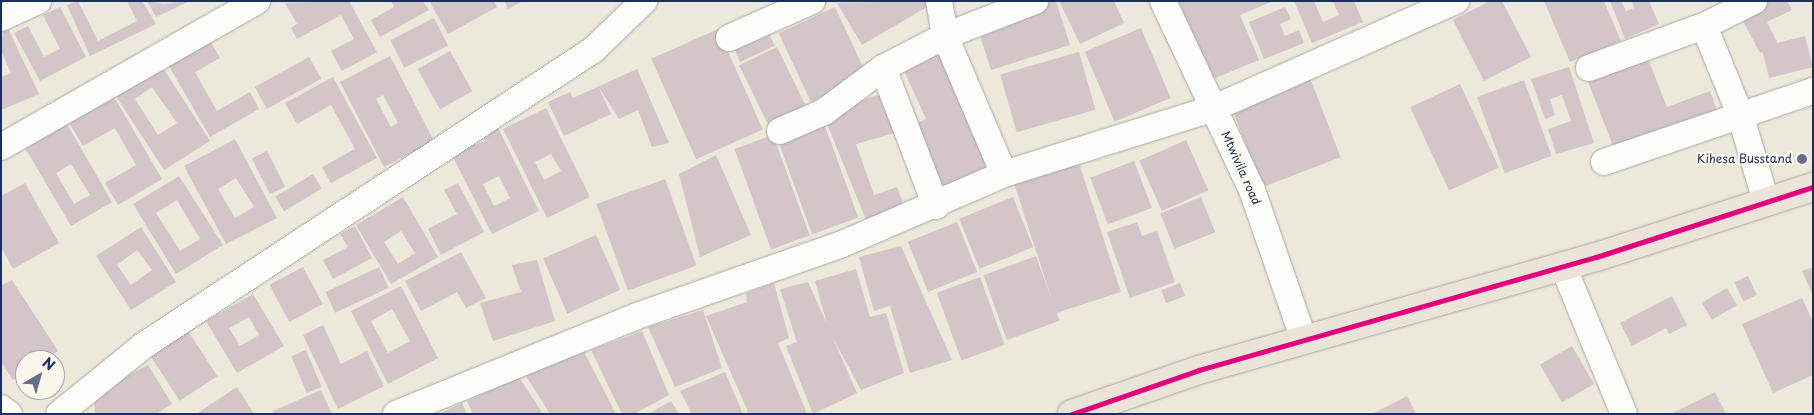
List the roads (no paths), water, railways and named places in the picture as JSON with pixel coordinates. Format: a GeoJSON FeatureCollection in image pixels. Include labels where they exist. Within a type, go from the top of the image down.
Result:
{"type":"FeatureCollection","features":[{"type":"Feature","properties":{"kind":"highway"},"geometry":{"type":"LineString","coordinates":[[1072,414],[1304,340],[1563,266],[1766,201],[1813,188]]}},
{"type":"Feature","properties":{"kind":"street"},"geometry":{"type":"LineString","coordinates":[[1,18],[38,1]]}},
{"type":"Feature","properties":{"kind":"street"},"geometry":{"type":"LineString","coordinates":[[1,147],[257,1]]}},
{"type":"Feature","properties":{"kind":"street"},"geometry":{"type":"LineString","coordinates":[[59,414],[144,346],[593,50],[644,1]]}},
{"type":"Feature","properties":{"kind":"street"},"geometry":{"type":"LineString","coordinates":[[729,38],[812,1]]}},
{"type":"Feature","properties":{"kind":"street"},"geometry":{"type":"LineString","coordinates":[[939,1],[945,36],[1004,174]]}},
{"type":"Feature","properties":{"kind":"street"},"geometry":{"type":"LineString","coordinates":[[780,131],[824,112],[883,68],[945,36],[1035,1]]}},
{"type":"Feature","properties":{"kind":"street","name":"Mtwivila road"},"geometry":{"type":"LineString","coordinates":[[1163,1],[1252,190],[1304,340]]}},
{"type":"Feature","properties":{"kind":"street"},"geometry":{"type":"LineString","coordinates":[[396,414],[637,316],[840,245],[936,206],[1004,174],[1214,108],[1456,1]]}},
{"type":"Feature","properties":{"kind":"street"},"geometry":{"type":"LineString","coordinates":[[1589,68],[1704,26],[1754,1]]}},
{"type":"Feature","properties":{"kind":"street"},"geometry":{"type":"LineString","coordinates":[[1704,26],[1740,114],[1766,201]]}},
{"type":"Feature","properties":{"kind":"street"},"geometry":{"type":"LineString","coordinates":[[883,68],[936,206]]}},
{"type":"Feature","properties":{"kind":"street"},"geometry":{"type":"LineString","coordinates":[[1604,162],[1740,114],[1813,91]]}},
{"type":"Feature","properties":{"kind":"street"},"geometry":{"type":"LineString","coordinates":[[1563,266],[1624,414]]}},
{"type":"Feature","properties":{"kind":"street"},"geometry":{"type":"LineString","coordinates":[[1,408],[9,414]]}},
{"type":"Feature","properties":{"kind":"place","name":"Kihesa Busstand"},"geometry":{"type":"Point","coordinates":[1802,159]}}]}
